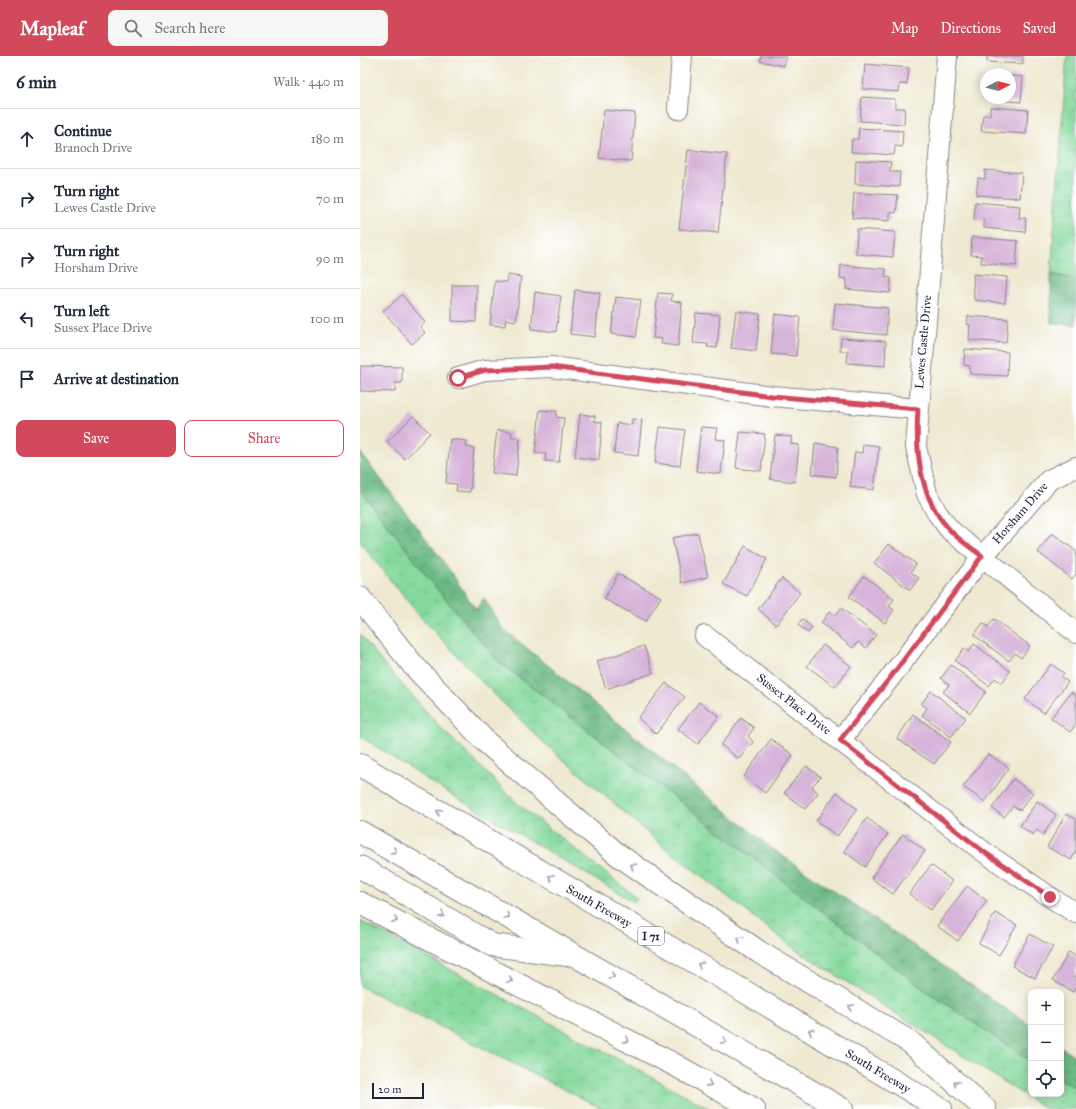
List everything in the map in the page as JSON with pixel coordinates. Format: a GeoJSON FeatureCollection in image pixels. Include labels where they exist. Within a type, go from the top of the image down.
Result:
{"type":"FeatureCollection","features":[{"type":"Feature","properties":{"kind":"highway"},"geometry":{"type":"LineString","coordinates":[[360,598],[413,665],[487,743],[617,854],[759,952],[910,1042],[985,1109]]}},
{"type":"Feature","properties":{"kind":"highway","name":"South Freeway"},"geometry":{"type":"LineString","coordinates":[[360,765],[941,1109]]}},
{"type":"Feature","properties":{"kind":"highway"},"geometry":{"type":"LineString","coordinates":[[360,832],[842,1109]]}},
{"type":"Feature","properties":{"kind":"highway"},"geometry":{"type":"LineString","coordinates":[[360,867],[492,945],[578,957]]}},
{"type":"Feature","properties":{"kind":"highway"},"geometry":{"type":"LineString","coordinates":[[360,903],[668,1062],[754,1109]]}},
{"type":"Feature","properties":{"kind":"street"},"geometry":{"type":"LineString","coordinates":[[678,109],[682,56]]}},
{"type":"Feature","properties":{"kind":"street","name":"Lewes Castle Drive"},"geometry":{"type":"LineString","coordinates":[[947,56],[916,447],[927,494],[936,513],[950,530],[1076,633]]}},
{"type":"Feature","properties":{"kind":"street"},"geometry":{"type":"LineString","coordinates":[[458,378],[485,370],[551,367],[772,396],[918,409]]}},
{"type":"Feature","properties":{"kind":"street","name":"Horsham Drive"},"geometry":{"type":"LineString","coordinates":[[840,740],[890,678],[982,556],[1049,480],[1076,468]]}},
{"type":"Feature","properties":{"kind":"street","name":"Sussex Place Drive"},"geometry":{"type":"LineString","coordinates":[[705,636],[984,852],[1076,913]]}},
{"type":"Feature","properties":{"kind":"green space"},"geometry":{"type":"Polygon","coordinates":[[[1067,56],[1076,56],[1076,279],[1051,274],[1067,56]]]}},
{"type":"Feature","properties":{"kind":"green space"},"geometry":{"type":"Polygon","coordinates":[[[1051,274],[1076,279],[1076,325],[1051,323],[1051,274]]]}},
{"type":"Feature","properties":{"kind":"green space"},"geometry":{"type":"Polygon","coordinates":[[[360,452],[446,565],[476,610],[484,598],[501,627],[771,848],[1028,1024],[1028,1059],[922,988],[498,661],[438,590],[360,490],[360,452]]]}},
{"type":"Feature","properties":{"kind":"green space"},"geometry":{"type":"Polygon","coordinates":[[[360,490],[438,590],[498,661],[922,988],[1028,1059],[1028,1097],[1064,1097],[1064,1081],[1076,1088],[1076,1109],[1045,1109],[795,949],[663,846],[544,743],[485,685],[417,613],[360,542],[360,490]]]}},
{"type":"Feature","properties":{"kind":"green space"},"geometry":{"type":"Polygon","coordinates":[[[360,634],[380,660],[443,730],[517,803],[637,898],[634,902],[437,786],[360,736],[360,634]]]}},
{"type":"Feature","properties":{"kind":"green space"},"geometry":{"type":"Polygon","coordinates":[[[360,921],[711,1109],[603,1109],[360,986],[360,921]]]}},
{"type":"Feature","properties":{"kind":"green space"},"geometry":{"type":"Polygon","coordinates":[[[1064,1049],[1076,1057],[1076,1088],[1064,1081],[1064,1049]]]}},
{"type":"Feature","properties":{"kind":"building"},"geometry":{"type":"Polygon","coordinates":[[[761,56],[786,56],[784,66],[760,61],[761,56]]]}},
{"type":"Feature","properties":{"kind":"building"},"geometry":{"type":"Polygon","coordinates":[[[987,56],[1023,56],[1023,64],[987,62],[987,56]]]}},
{"type":"Feature","properties":{"kind":"building"},"geometry":{"type":"Polygon","coordinates":[[[865,64],[909,68],[907,84],[900,84],[899,92],[863,89],[865,64]]]}},
{"type":"Feature","properties":{"kind":"building"},"geometry":{"type":"Polygon","coordinates":[[[1016,76],[1023,77],[1021,102],[1016,102],[1016,76]]]}},
{"type":"Feature","properties":{"kind":"building"},"geometry":{"type":"Polygon","coordinates":[[[862,97],[895,99],[895,108],[905,108],[904,124],[860,121],[862,97]]]}},
{"type":"Feature","properties":{"kind":"building"},"geometry":{"type":"Polygon","coordinates":[[[990,107],[1028,110],[1026,134],[981,131],[983,115],[990,115],[990,107]]]}},
{"type":"Feature","properties":{"kind":"building"},"geometry":{"type":"Polygon","coordinates":[[[604,110],[635,113],[631,161],[599,158],[604,110]]]}},
{"type":"Feature","properties":{"kind":"building"},"geometry":{"type":"Polygon","coordinates":[[[859,128],[903,131],[902,147],[895,146],[894,155],[851,152],[852,139],[858,139],[859,128]]]}},
{"type":"Feature","properties":{"kind":"building"},"geometry":{"type":"Polygon","coordinates":[[[688,150],[727,154],[718,233],[679,229],[688,150]]]}},
{"type":"Feature","properties":{"kind":"building"},"geometry":{"type":"Polygon","coordinates":[[[856,160],[891,162],[890,172],[900,172],[899,187],[855,184],[856,160]]]}},
{"type":"Feature","properties":{"kind":"building"},"geometry":{"type":"Polygon","coordinates":[[[985,170],[1022,173],[1020,198],[976,195],[978,178],[985,179],[985,170]]]}},
{"type":"Feature","properties":{"kind":"building"},"geometry":{"type":"Polygon","coordinates":[[[854,193],[898,195],[896,213],[890,212],[890,221],[852,218],[854,193]]]}},
{"type":"Feature","properties":{"kind":"building"},"geometry":{"type":"Polygon","coordinates":[[[975,202],[1020,206],[1019,218],[1026,218],[1025,232],[984,228],[984,220],[974,219],[975,202]]]}},
{"type":"Feature","properties":{"kind":"building"},"geometry":{"type":"Polygon","coordinates":[[[857,229],[895,232],[893,257],[856,254],[857,229]]]}},
{"type":"Feature","properties":{"kind":"building"},"geometry":{"type":"Polygon","coordinates":[[[972,237],[1018,241],[1016,266],[981,263],[982,256],[971,255],[972,237]]]}},
{"type":"Feature","properties":{"kind":"building"},"geometry":{"type":"Polygon","coordinates":[[[841,265],[886,269],[885,277],[891,278],[890,293],[846,289],[847,279],[840,278],[841,265]]]}},
{"type":"Feature","properties":{"kind":"building"},"geometry":{"type":"Polygon","coordinates":[[[973,274],[1007,277],[1005,303],[974,300],[973,274]]]}},
{"type":"Feature","properties":{"kind":"building"},"geometry":{"type":"Polygon","coordinates":[[[507,275],[521,277],[516,321],[506,319],[505,326],[490,325],[495,281],[507,282],[507,275]]]}},
{"type":"Feature","properties":{"kind":"building"},"geometry":{"type":"Polygon","coordinates":[[[452,285],[477,285],[476,322],[452,321],[452,285]]]}},
{"type":"Feature","properties":{"kind":"building"},"geometry":{"type":"Polygon","coordinates":[[[575,290],[600,293],[595,337],[570,334],[575,290]]]}},
{"type":"Feature","properties":{"kind":"building"},"geometry":{"type":"Polygon","coordinates":[[[535,292],[561,296],[556,332],[531,329],[535,292]]]}},
{"type":"Feature","properties":{"kind":"building"},"geometry":{"type":"Polygon","coordinates":[[[658,293],[672,294],[671,301],[682,302],[678,346],[661,344],[662,339],[653,338],[658,293]]]}},
{"type":"Feature","properties":{"kind":"building"},"geometry":{"type":"Polygon","coordinates":[[[402,295],[425,322],[420,327],[425,333],[412,344],[383,311],[402,295]]]}},
{"type":"Feature","properties":{"kind":"building"},"geometry":{"type":"Polygon","coordinates":[[[616,297],[641,300],[636,337],[611,334],[616,297]]]}},
{"type":"Feature","properties":{"kind":"building"},"geometry":{"type":"Polygon","coordinates":[[[835,303],[888,308],[886,335],[833,330],[835,303]]]}},
{"type":"Feature","properties":{"kind":"building"},"geometry":{"type":"Polygon","coordinates":[[[736,311],[760,314],[756,351],[731,348],[736,311]]]}},
{"type":"Feature","properties":{"kind":"building"},"geometry":{"type":"Polygon","coordinates":[[[696,313],[720,315],[717,348],[707,347],[708,344],[693,343],[696,313]]]}},
{"type":"Feature","properties":{"kind":"building"},"geometry":{"type":"Polygon","coordinates":[[[775,314],[800,317],[796,356],[771,354],[775,314]]]}},
{"type":"Feature","properties":{"kind":"building"},"geometry":{"type":"Polygon","coordinates":[[[968,316],[1008,319],[1006,343],[969,340],[970,325],[967,324],[968,316]]]}},
{"type":"Feature","properties":{"kind":"building"},"geometry":{"type":"Polygon","coordinates":[[[841,338],[886,341],[885,366],[847,363],[848,351],[840,351],[841,338]]]}},
{"type":"Feature","properties":{"kind":"building"},"geometry":{"type":"Polygon","coordinates":[[[965,349],[1008,352],[1007,376],[970,374],[970,366],[964,365],[965,349]]]}},
{"type":"Feature","properties":{"kind":"building"},"geometry":{"type":"Polygon","coordinates":[[[360,366],[402,367],[402,383],[395,383],[395,392],[360,391],[360,366]]]}},
{"type":"Feature","properties":{"kind":"building"},"geometry":{"type":"Polygon","coordinates":[[[540,410],[557,411],[556,417],[564,418],[559,462],[545,461],[546,454],[535,453],[540,410]]]}},
{"type":"Feature","properties":{"kind":"building"},"geometry":{"type":"Polygon","coordinates":[[[580,414],[595,416],[594,421],[602,422],[599,460],[575,457],[580,414]]]}},
{"type":"Feature","properties":{"kind":"building"},"geometry":{"type":"Polygon","coordinates":[[[413,416],[430,433],[405,459],[387,442],[413,416]]]}},
{"type":"Feature","properties":{"kind":"building"},"geometry":{"type":"Polygon","coordinates":[[[632,419],[642,420],[638,456],[614,453],[617,423],[632,425],[632,419]]]}},
{"type":"Feature","properties":{"kind":"building"},"geometry":{"type":"Polygon","coordinates":[[[660,427],[685,430],[680,466],[655,463],[660,427]]]}},
{"type":"Feature","properties":{"kind":"building"},"geometry":{"type":"Polygon","coordinates":[[[701,427],[717,428],[715,439],[725,440],[721,474],[696,471],[701,427]]]}},
{"type":"Feature","properties":{"kind":"building"},"geometry":{"type":"Polygon","coordinates":[[[497,430],[512,432],[511,437],[520,439],[516,476],[492,473],[497,430]]]}},
{"type":"Feature","properties":{"kind":"building"},"geometry":{"type":"Polygon","coordinates":[[[740,432],[765,434],[761,471],[736,468],[740,432]]]}},
{"type":"Feature","properties":{"kind":"building"},"geometry":{"type":"Polygon","coordinates":[[[775,435],[792,437],[791,444],[799,445],[795,482],[770,479],[775,435]]]}},
{"type":"Feature","properties":{"kind":"building"},"geometry":{"type":"Polygon","coordinates":[[[450,439],[467,441],[466,447],[474,448],[470,492],[456,491],[457,484],[446,483],[450,439]]]}},
{"type":"Feature","properties":{"kind":"building"},"geometry":{"type":"Polygon","coordinates":[[[815,443],[838,447],[836,477],[812,474],[815,443]]]}},
{"type":"Feature","properties":{"kind":"building"},"geometry":{"type":"Polygon","coordinates":[[[863,444],[879,446],[874,490],[850,487],[855,452],[862,453],[863,444]]]}},
{"type":"Feature","properties":{"kind":"building"},"geometry":{"type":"Polygon","coordinates":[[[698,533],[708,577],[682,583],[672,538],[698,533]]]}},
{"type":"Feature","properties":{"kind":"building"},"geometry":{"type":"Polygon","coordinates":[[[1052,533],[1076,551],[1076,574],[1072,579],[1038,552],[1052,533]]]}},
{"type":"Feature","properties":{"kind":"building"},"geometry":{"type":"Polygon","coordinates":[[[889,544],[916,564],[911,572],[919,578],[910,590],[874,563],[889,544]]]}},
{"type":"Feature","properties":{"kind":"building"},"geometry":{"type":"Polygon","coordinates":[[[745,546],[767,559],[747,596],[723,584],[745,546]]]}},
{"type":"Feature","properties":{"kind":"building"},"geometry":{"type":"Polygon","coordinates":[[[618,574],[661,597],[646,621],[604,599],[618,574]]]}},
{"type":"Feature","properties":{"kind":"building"},"geometry":{"type":"Polygon","coordinates":[[[864,576],[894,599],[889,606],[894,610],[885,623],[849,597],[864,576]]]}},
{"type":"Feature","properties":{"kind":"building"},"geometry":{"type":"Polygon","coordinates":[[[782,578],[800,593],[776,625],[758,609],[782,578]]]}},
{"type":"Feature","properties":{"kind":"building"},"geometry":{"type":"Polygon","coordinates":[[[841,608],[876,635],[866,648],[858,642],[853,648],[821,623],[829,612],[835,616],[841,608]]]}},
{"type":"Feature","properties":{"kind":"building"},"geometry":{"type":"Polygon","coordinates":[[[802,619],[812,627],[808,633],[798,625],[802,619]]]}},
{"type":"Feature","properties":{"kind":"building"},"geometry":{"type":"Polygon","coordinates":[[[994,619],[1030,646],[1021,658],[1015,653],[1009,661],[974,635],[983,623],[988,627],[994,619]]]}},
{"type":"Feature","properties":{"kind":"building"},"geometry":{"type":"Polygon","coordinates":[[[974,644],[1010,671],[1002,683],[995,678],[989,686],[955,661],[964,648],[969,652],[974,644]]]}},
{"type":"Feature","properties":{"kind":"building"},"geometry":{"type":"Polygon","coordinates":[[[823,645],[851,666],[835,687],[807,666],[823,645]]]}},
{"type":"Feature","properties":{"kind":"building"},"geometry":{"type":"Polygon","coordinates":[[[644,646],[653,673],[606,689],[597,661],[644,646]]]}},
{"type":"Feature","properties":{"kind":"building"},"geometry":{"type":"Polygon","coordinates":[[[1051,664],[1064,673],[1061,677],[1068,682],[1044,713],[1025,699],[1051,664]]]}},
{"type":"Feature","properties":{"kind":"building"},"geometry":{"type":"Polygon","coordinates":[[[951,665],[986,692],[970,713],[943,692],[949,685],[941,678],[951,665]]]}},
{"type":"Feature","properties":{"kind":"building"},"geometry":{"type":"Polygon","coordinates":[[[666,683],[685,697],[656,734],[638,718],[666,683]]]}},
{"type":"Feature","properties":{"kind":"building"},"geometry":{"type":"Polygon","coordinates":[[[931,691],[966,718],[951,737],[922,715],[927,708],[921,704],[931,691]]]}},
{"type":"Feature","properties":{"kind":"building"},"geometry":{"type":"Polygon","coordinates":[[[1071,692],[1076,695],[1076,724],[1070,732],[1051,718],[1071,692]]]}},
{"type":"Feature","properties":{"kind":"building"},"geometry":{"type":"Polygon","coordinates":[[[699,702],[719,716],[698,744],[678,729],[699,702]]]}},
{"type":"Feature","properties":{"kind":"building"},"geometry":{"type":"Polygon","coordinates":[[[913,714],[951,742],[934,764],[897,739],[913,714]]]}},
{"type":"Feature","properties":{"kind":"building"},"geometry":{"type":"Polygon","coordinates":[[[741,718],[754,728],[748,736],[753,742],[739,759],[721,745],[741,718]]]}},
{"type":"Feature","properties":{"kind":"building"},"geometry":{"type":"Polygon","coordinates":[[[771,739],[793,755],[765,793],[744,776],[771,739]]]}},
{"type":"Feature","properties":{"kind":"building"},"geometry":{"type":"Polygon","coordinates":[[[988,754],[1009,768],[985,802],[963,787],[988,754]]]}},
{"type":"Feature","properties":{"kind":"building"},"geometry":{"type":"Polygon","coordinates":[[[806,766],[821,777],[812,786],[818,793],[805,809],[784,793],[806,766]]]}},
{"type":"Feature","properties":{"kind":"building"},"geometry":{"type":"Polygon","coordinates":[[[1013,779],[1033,793],[1020,810],[1013,806],[1004,817],[992,808],[1013,779]]]}},
{"type":"Feature","properties":{"kind":"building"},"geometry":{"type":"Polygon","coordinates":[[[837,792],[857,809],[837,836],[816,821],[837,792]]]}},
{"type":"Feature","properties":{"kind":"building"},"geometry":{"type":"Polygon","coordinates":[[[1037,801],[1056,815],[1043,835],[1037,830],[1033,835],[1020,826],[1037,801]]]}},
{"type":"Feature","properties":{"kind":"building"},"geometry":{"type":"Polygon","coordinates":[[[1066,814],[1076,819],[1076,851],[1071,860],[1047,847],[1066,814]]]}},
{"type":"Feature","properties":{"kind":"building"},"geometry":{"type":"Polygon","coordinates":[[[867,818],[888,834],[865,867],[844,851],[867,818]]]}},
{"type":"Feature","properties":{"kind":"building"},"geometry":{"type":"Polygon","coordinates":[[[903,834],[925,851],[893,894],[871,878],[903,834]]]}},
{"type":"Feature","properties":{"kind":"building"},"geometry":{"type":"Polygon","coordinates":[[[931,865],[952,881],[931,910],[909,894],[931,865]]]}},
{"type":"Feature","properties":{"kind":"building"},"geometry":{"type":"Polygon","coordinates":[[[967,886],[987,901],[958,941],[937,926],[967,886]]]}},
{"type":"Feature","properties":{"kind":"building"},"geometry":{"type":"Polygon","coordinates":[[[995,913],[1017,925],[999,955],[979,943],[995,913]]]}},
{"type":"Feature","properties":{"kind":"building"},"geometry":{"type":"Polygon","coordinates":[[[1030,934],[1053,947],[1035,978],[1012,966],[1030,934]]]}},
{"type":"Feature","properties":{"kind":"building"},"geometry":{"type":"Polygon","coordinates":[[[1069,952],[1076,957],[1076,987],[1073,992],[1053,980],[1069,952]]]}},
{"type":"Feature","properties":{"kind":"route"},"geometry":{"type":"LineString","coordinates":[[458,378],[485,370],[551,367],[772,396],[918,409],[916,447],[927,494],[936,513],[950,530],[982,556],[890,678],[840,740],[984,852],[1050,897]]}}]}
